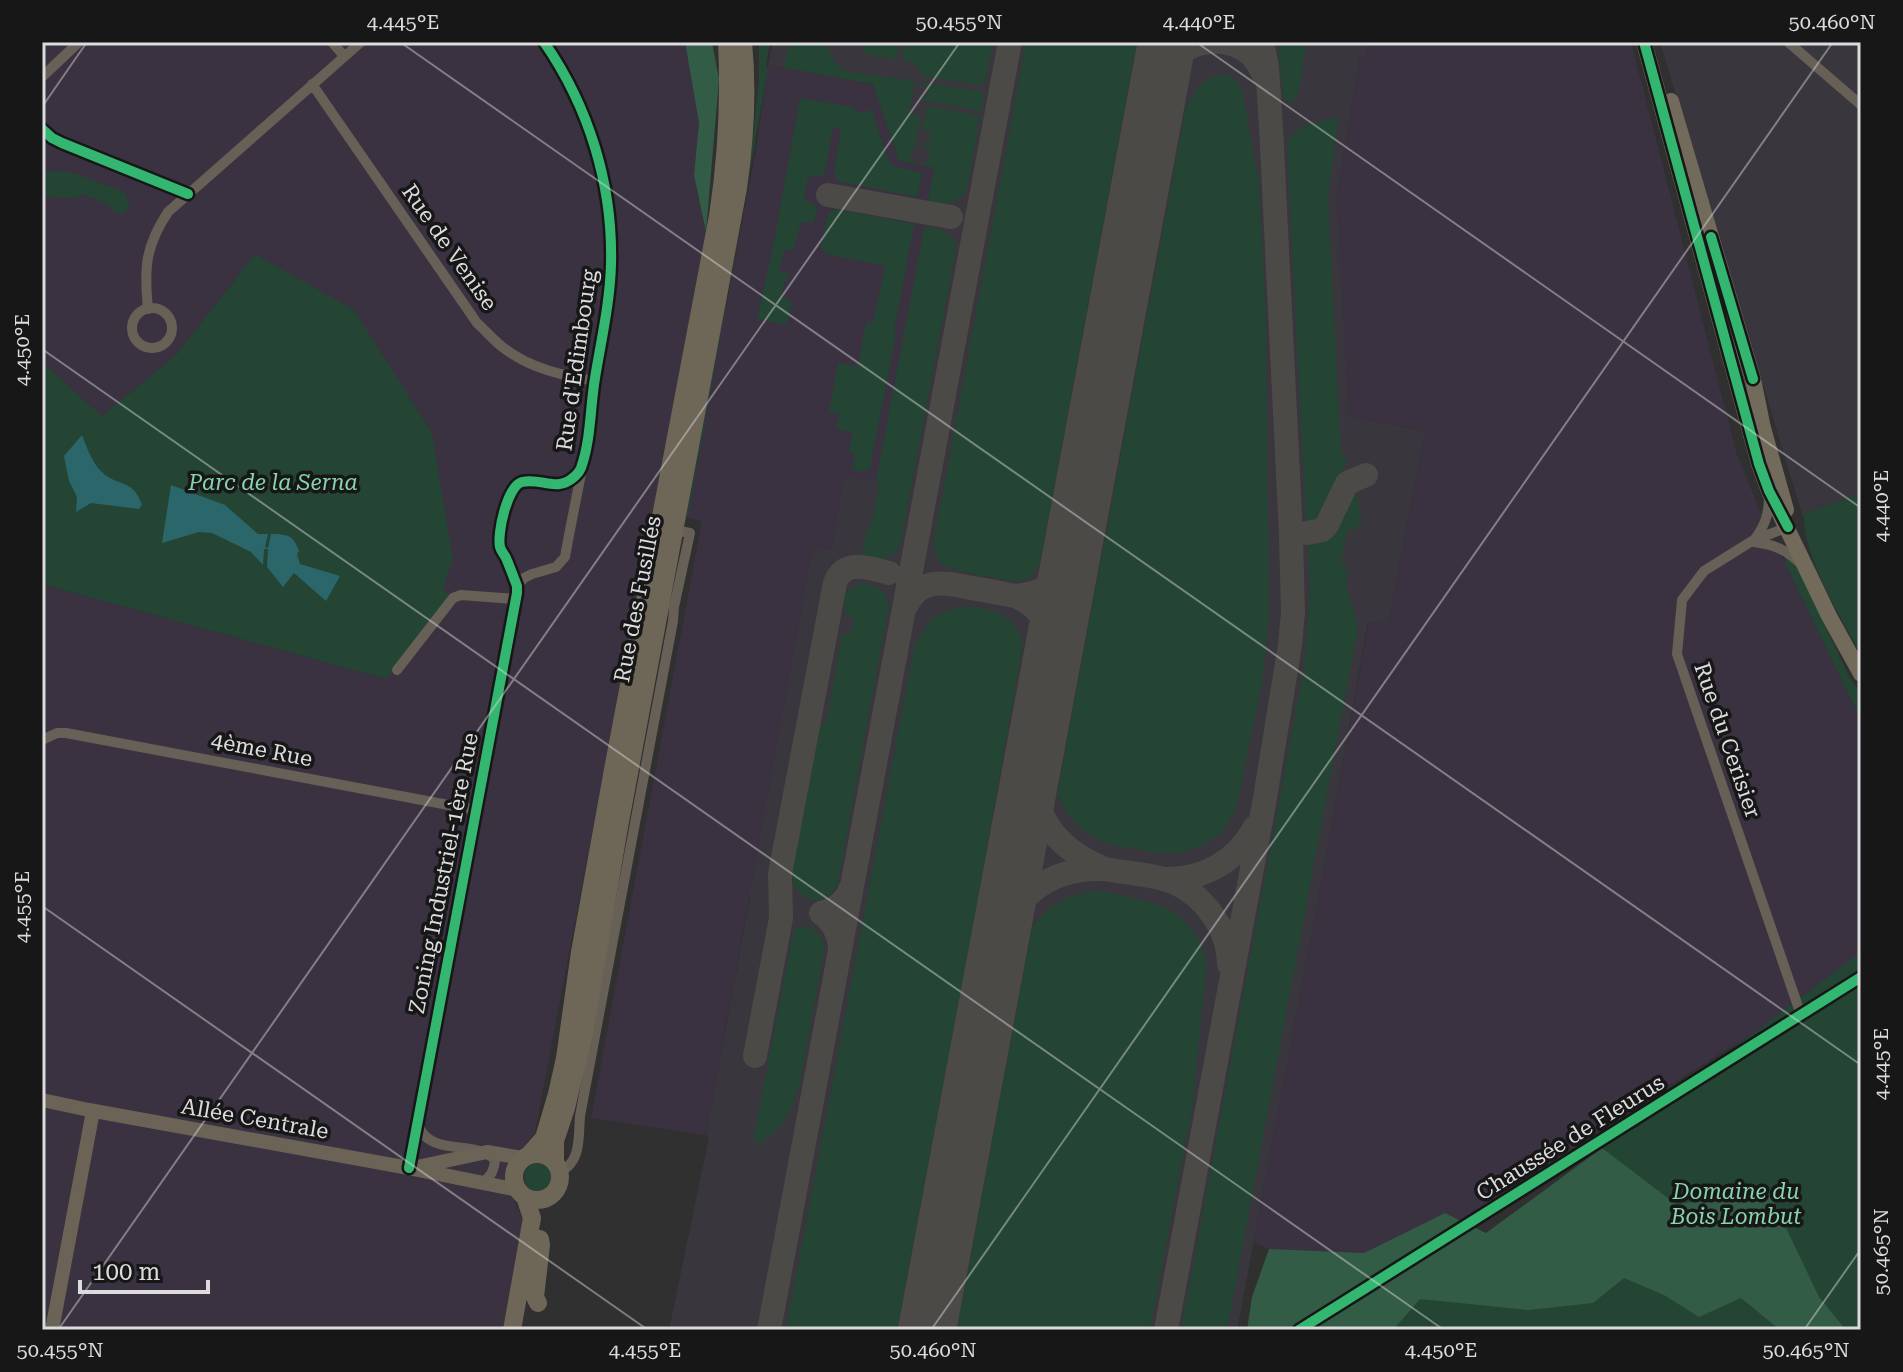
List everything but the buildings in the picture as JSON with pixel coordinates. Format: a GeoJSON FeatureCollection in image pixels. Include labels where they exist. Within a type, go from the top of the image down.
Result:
{"type":"FeatureCollection","features":[{"type":"Feature","properties":{"kind":"highway","name":"Rue des Fusillés"},"geometry":{"type":"LineString","coordinates":[[526,1157],[544,1138],[565,1058],[580,952],[614,764],[723,185],[728,133],[728,71],[724,42]]}},
{"type":"Feature","properties":{"kind":"highway","name":"Rue des Fusillés"},"geometry":{"type":"LineString","coordinates":[[558,1167],[555,1141],[584,1033],[622,811],[682,532],[738,188],[747,88],[743,42]]}},
{"type":"Feature","properties":{"kind":"highway"},"geometry":{"type":"LineString","coordinates":[[747,88],[750,42]]}},
{"type":"Feature","properties":{"kind":"highway"},"geometry":{"type":"LineString","coordinates":[[512,1330],[532,1218],[514,1177],[515,1170],[526,1157],[546,1155],[558,1167],[558,1187],[541,1208],[540,1239],[523,1330]]}},
{"type":"Feature","properties":{"kind":"highway"},"geometry":{"type":"LineString","coordinates":[[522,1193],[532,1200],[547,1198]]}},
{"type":"Feature","properties":{"kind":"highway"},"geometry":{"type":"LineString","coordinates":[[538,1303],[535,1297],[540,1239]]}},
{"type":"Feature","properties":{"kind":"main road"},"geometry":{"type":"LineString","coordinates":[[1644,42],[1759,464],[1829,616],[1861,674]]}},
{"type":"Feature","properties":{"kind":"main road"},"geometry":{"type":"LineString","coordinates":[[1655,42],[1753,379],[1763,428],[1785,502],[1788,527]]}},
{"type":"Feature","properties":{"kind":"street"},"geometry":{"type":"LineString","coordinates":[[42,77],[79,42]]}},
{"type":"Feature","properties":{"kind":"street"},"geometry":{"type":"LineString","coordinates":[[332,42],[344,56]]}},
{"type":"Feature","properties":{"kind":"street"},"geometry":{"type":"LineString","coordinates":[[148,309],[146,264],[154,235],[168,212],[361,42]]}},
{"type":"Feature","properties":{"kind":"street","name":"Rue d'Edimbourg"},"geometry":{"type":"LineString","coordinates":[[544,42],[571,88],[590,132],[607,202],[611,266],[588,437],[565,557],[556,567],[532,574],[517,586],[499,545],[507,500],[514,486],[524,481],[561,485],[580,471]]}},
{"type":"Feature","properties":{"kind":"street"},"geometry":{"type":"LineString","coordinates":[[1788,42],[1861,105]]}},
{"type":"Feature","properties":{"kind":"street","name":"Rue de Venise"},"geometry":{"type":"LineString","coordinates":[[312,84],[477,323],[503,348],[529,364],[594,381]]}},
{"type":"Feature","properties":{"kind":"street"},"geometry":{"type":"LineString","coordinates":[[42,129],[62,143],[188,194]]}},
{"type":"Feature","properties":{"kind":"street"},"geometry":{"type":"LineString","coordinates":[[148,309],[166,313],[172,324],[171,336],[157,348],[143,347],[134,336],[136,316],[148,309]]}},
{"type":"Feature","properties":{"kind":"street"},"geometry":{"type":"LineString","coordinates":[[1769,491],[1765,523],[1752,541],[1783,549],[1807,568]]}},
{"type":"Feature","properties":{"kind":"street","name":"Rue du Cerisier"},"geometry":{"type":"LineString","coordinates":[[1788,527],[1752,541],[1704,571],[1682,600],[1677,654],[1801,1015]]}},
{"type":"Feature","properties":{"kind":"street","name":"Zoning Industriel-1ère Rue"},"geometry":{"type":"LineString","coordinates":[[410,1161],[517,586]]}},
{"type":"Feature","properties":{"kind":"street"},"geometry":{"type":"LineString","coordinates":[[397,670],[453,598],[461,595],[515,599]]}},
{"type":"Feature","properties":{"kind":"street","name":"4ème Rue"},"geometry":{"type":"LineString","coordinates":[[42,740],[57,733],[66,733],[475,810]]}},
{"type":"Feature","properties":{"kind":"street","name":"Chaussée de Fleurus"},"geometry":{"type":"LineString","coordinates":[[1299,1330],[1861,977]]}},
{"type":"Feature","properties":{"kind":"street","name":"Allée Centrale"},"geometry":{"type":"LineString","coordinates":[[42,1100],[93,1111],[410,1161],[522,1193]]}},
{"type":"Feature","properties":{"kind":"street"},"geometry":{"type":"LineString","coordinates":[[52,1330],[93,1111]]}},
{"type":"Feature","properties":{"kind":"street"},"geometry":{"type":"LineString","coordinates":[[417,1124],[424,1135],[433,1141],[526,1157]]}},
{"type":"Feature","properties":{"kind":"street"},"geometry":{"type":"LineString","coordinates":[[410,1161],[465,1158],[487,1152]]}},
{"type":"Feature","properties":{"kind":"street"},"geometry":{"type":"LineString","coordinates":[[482,1183],[494,1169],[495,1160],[487,1152]]}},
{"type":"Feature","properties":{"kind":"shaded area"},"geometry":{"type":"Polygon","coordinates":[[[42,42],[685,42],[699,123],[694,175],[706,232],[535,1132],[508,1167],[506,1183],[523,1219],[503,1330],[42,1330],[42,584],[386,679],[255,254],[176,355],[102,416],[42,362],[42,42]]]}},
{"type":"Feature","properties":{"kind":"shaded area"},"geometry":{"type":"Polygon","coordinates":[[[773,42],[1368,42],[1365,57],[1360,57],[1337,195],[1349,417],[1425,431],[1388,624],[1368,622],[1237,1330],[669,1330],[709,1137],[706,1135],[750,897],[747,894],[813,546],[831,549],[844,475],[934,168],[899,161],[873,84],[768,65],[773,42]]]}},
{"type":"Feature","properties":{"kind":"shaded area"},"geometry":{"type":"Polygon","coordinates":[[[1368,42],[1631,42],[1737,455],[1760,511],[1861,720],[1861,967],[1535,1168],[1469,1224],[1445,1213],[1364,1253],[1269,1249],[1253,1242],[1369,621],[1388,624],[1425,431],[1349,417],[1337,195],[1360,56],[1365,56],[1368,42]]]}},
{"type":"Feature","properties":{"kind":"shaded area"},"geometry":{"type":"Polygon","coordinates":[[[1660,42],[1861,42],[1861,494],[1802,514],[1660,42]]]}},
{"type":"Feature","properties":{"kind":"shaded area"},"geometry":{"type":"Polygon","coordinates":[[[768,65],[873,84],[899,161],[934,168],[876,481],[845,476],[831,550],[813,547],[706,1135],[591,1118],[702,521],[685,517],[757,145],[768,65]]]}},
{"type":"Feature","properties":{"kind":"green space"},"geometry":{"type":"Polygon","coordinates":[[[685,42],[712,42],[719,79],[706,232],[694,175],[699,123],[685,42]]]}},
{"type":"Feature","properties":{"kind":"green space"},"geometry":{"type":"Polygon","coordinates":[[[759,42],[770,42],[768,69],[688,516],[685,516],[753,140],[759,42]]]}},
{"type":"Feature","properties":{"kind":"green space"},"geometry":{"type":"Polygon","coordinates":[[[789,42],[824,42],[836,63],[849,72],[915,81],[909,113],[921,116],[910,155],[918,164],[899,161],[873,84],[784,68],[789,42]]]}},
{"type":"Feature","properties":{"kind":"green space"},"geometry":{"type":"Polygon","coordinates":[[[848,42],[899,43],[896,60],[864,53],[865,46],[848,42]]]}},
{"type":"Feature","properties":{"kind":"green space"},"geometry":{"type":"Polygon","coordinates":[[[993,42],[986,81],[980,85],[923,76],[914,62],[902,60],[904,44],[993,42]]]}},
{"type":"Feature","properties":{"kind":"green space"},"geometry":{"type":"Polygon","coordinates":[[[1026,42],[1137,42],[1040,562],[1032,576],[1017,580],[982,576],[947,567],[938,559],[934,541],[1026,42]]]}},
{"type":"Feature","properties":{"kind":"green space"},"geometry":{"type":"Polygon","coordinates":[[[1277,42],[1307,42],[1297,99],[1290,103],[1284,100],[1277,42]]]}},
{"type":"Feature","properties":{"kind":"green space"},"geometry":{"type":"Polygon","coordinates":[[[1214,75],[1232,76],[1242,88],[1259,184],[1266,319],[1269,618],[1262,683],[1236,809],[1221,833],[1201,846],[1182,853],[1153,852],[1112,845],[1091,836],[1071,819],[1057,794],[1186,107],[1199,87],[1214,75]]]}},
{"type":"Feature","properties":{"kind":"green space"},"geometry":{"type":"Polygon","coordinates":[[[920,82],[980,91],[984,97],[981,111],[919,100],[926,97],[928,88],[919,85],[920,82]]]}},
{"type":"Feature","properties":{"kind":"green space"},"geometry":{"type":"Polygon","coordinates":[[[800,98],[853,107],[855,111],[863,113],[871,109],[890,164],[922,173],[917,197],[837,181],[834,172],[841,129],[833,128],[825,172],[822,176],[808,177],[804,200],[817,208],[814,222],[801,222],[793,252],[786,249],[783,253],[779,272],[789,273],[781,298],[788,299],[792,304],[788,320],[781,324],[757,319],[800,98]]]}},
{"type":"Feature","properties":{"kind":"green space"},"geometry":{"type":"Polygon","coordinates":[[[927,106],[980,116],[967,189],[960,199],[951,203],[928,201],[934,168],[920,165],[928,162],[930,152],[919,144],[929,143],[931,131],[922,130],[927,106]]]}},
{"type":"Feature","properties":{"kind":"green space"},"geometry":{"type":"Polygon","coordinates":[[[1337,117],[1328,196],[1340,437],[1347,462],[1324,517],[1306,523],[1287,143],[1296,131],[1337,117]]]}},
{"type":"Feature","properties":{"kind":"green space"},"geometry":{"type":"Polygon","coordinates":[[[42,171],[71,172],[124,192],[130,204],[127,211],[121,214],[114,212],[109,205],[82,194],[77,198],[42,197],[42,171]]]}},
{"type":"Feature","properties":{"kind":"green space"},"geometry":{"type":"Polygon","coordinates":[[[835,209],[914,224],[870,468],[864,472],[852,470],[855,454],[849,452],[852,432],[836,429],[839,414],[829,412],[838,363],[858,366],[866,322],[873,323],[885,266],[826,254],[821,248],[828,215],[835,209]]]}},
{"type":"Feature","properties":{"kind":"green space"},"geometry":{"type":"Polygon","coordinates":[[[925,226],[949,235],[956,248],[901,542],[890,557],[875,558],[862,555],[867,530],[873,520],[879,482],[876,481],[925,226]]]}},
{"type":"Feature","properties":{"kind":"green space","name":"Parc de la Serna"},"geometry":{"type":"Polygon","coordinates":[[[255,254],[354,310],[432,433],[453,559],[443,589],[450,596],[386,679],[42,584],[42,563],[45,558],[42,556],[42,362],[102,416],[176,355],[255,254]]]}},
{"type":"Feature","properties":{"kind":"green space"},"geometry":{"type":"Polygon","coordinates":[[[1350,493],[1357,496],[1361,519],[1355,530],[1348,529],[1341,563],[1347,565],[1347,589],[1358,628],[1227,1330],[1181,1330],[1305,662],[1310,590],[1308,543],[1331,531],[1350,493]]]}},
{"type":"Feature","properties":{"kind":"green space"},"geometry":{"type":"Polygon","coordinates":[[[1861,494],[1861,654],[1816,569],[1802,514],[1861,494]]]}},
{"type":"Feature","properties":{"kind":"green space"},"geometry":{"type":"Polygon","coordinates":[[[1785,556],[1793,557],[1849,676],[1861,694],[1861,720],[1785,563],[1785,556]]]}},
{"type":"Feature","properties":{"kind":"green space"},"geometry":{"type":"Polygon","coordinates":[[[865,583],[881,590],[889,605],[838,882],[828,896],[811,901],[795,889],[791,875],[819,724],[826,725],[842,634],[851,634],[854,619],[845,616],[847,607],[841,605],[849,590],[865,583]]]}},
{"type":"Feature","properties":{"kind":"green space"},"geometry":{"type":"Polygon","coordinates":[[[972,606],[990,610],[1011,621],[1023,644],[897,1330],[786,1330],[914,648],[936,616],[972,606]]]}},
{"type":"Feature","properties":{"kind":"green space"},"geometry":{"type":"Polygon","coordinates":[[[1102,891],[1153,903],[1179,916],[1199,941],[1207,960],[1192,1109],[1150,1330],[957,1330],[1032,927],[1062,900],[1102,891]]]}},
{"type":"Feature","properties":{"kind":"green space"},"geometry":{"type":"Polygon","coordinates":[[[807,926],[819,933],[825,946],[801,1077],[787,1116],[759,1145],[754,1137],[793,934],[796,929],[807,926]]]}},
{"type":"Feature","properties":{"kind":"green space","name":"Domaine du Bois Lombut"},"geometry":{"type":"Polygon","coordinates":[[[1861,952],[1861,1330],[1332,1330],[1499,1225],[1861,952]]]}},
{"type":"Feature","properties":{"kind":"green space"},"geometry":{"type":"Polygon","coordinates":[[[1602,1148],[1677,1205],[1766,1186],[1819,1297],[1846,1330],[1780,1330],[1741,1298],[1699,1317],[1664,1295],[1624,1278],[1593,1303],[1529,1310],[1420,1299],[1393,1330],[1247,1330],[1252,1297],[1269,1249],[1364,1253],[1445,1213],[1486,1233],[1602,1148]]]}},
{"type":"Feature","properties":{"kind":"green space"},"geometry":{"type":"Polygon","coordinates":[[[538,1163],[548,1167],[552,1177],[548,1187],[538,1191],[528,1187],[524,1177],[528,1167],[538,1163]]]}},
{"type":"Feature","properties":{"kind":"water"},"geometry":{"type":"Polygon","coordinates":[[[82,435],[100,470],[135,491],[142,505],[139,509],[91,503],[76,512],[77,497],[69,481],[64,456],[82,435]]]}},
{"type":"Feature","properties":{"kind":"water"},"geometry":{"type":"Polygon","coordinates":[[[171,485],[225,505],[258,534],[268,534],[265,547],[268,548],[271,534],[286,535],[292,539],[299,551],[300,564],[340,576],[326,601],[294,573],[283,587],[267,567],[268,549],[264,549],[263,565],[251,552],[212,533],[199,532],[162,543],[171,485]]]}},
{"type":"Feature","properties":{"kind":"taxiway"},"geometry":{"type":"LineString","coordinates":[[769,1330],[1010,42]]}},
{"type":"Feature","properties":{"kind":"taxiway"},"geometry":{"type":"LineString","coordinates":[[1155,106],[1168,68],[1179,55],[1198,44],[1220,42],[1242,48],[1253,57],[1265,77]]}},
{"type":"Feature","properties":{"kind":"taxiway"},"geometry":{"type":"LineString","coordinates":[[1166,1330],[1264,804],[1293,612],[1271,126],[1262,42]]}},
{"type":"Feature","properties":{"kind":"taxiway"},"geometry":{"type":"LineString","coordinates":[[828,195],[951,217]]}},
{"type":"Feature","properties":{"kind":"taxiway"},"geometry":{"type":"LineString","coordinates":[[1307,533],[1322,530],[1347,483],[1366,475]]}},
{"type":"Feature","properties":{"kind":"taxiway"},"geometry":{"type":"LineString","coordinates":[[1052,662],[1045,622],[1034,608],[1015,596],[1036,592],[1051,584],[1072,552]]}},
{"type":"Feature","properties":{"kind":"taxiway"},"geometry":{"type":"LineString","coordinates":[[755,1056],[781,918],[780,874],[835,583],[844,570],[851,568],[865,567],[889,573]]}},
{"type":"Feature","properties":{"kind":"taxiway"},"geometry":{"type":"LineString","coordinates":[[905,608],[917,591],[933,584],[951,584],[1015,596]]}},
{"type":"Feature","properties":{"kind":"taxiway"},"geometry":{"type":"LineString","coordinates":[[998,952],[1012,916],[1035,889],[1066,873],[1105,869],[1071,850],[1048,825],[1036,793],[1035,754]]}},
{"type":"Feature","properties":{"kind":"taxiway"},"geometry":{"type":"LineString","coordinates":[[1164,879],[1192,876],[1217,866],[1238,850],[1255,827]]}},
{"type":"Feature","properties":{"kind":"taxiway"},"geometry":{"type":"LineString","coordinates":[[1105,869],[1168,880],[1186,889],[1205,906],[1220,927],[1229,964]]}},
{"type":"Feature","properties":{"kind":"taxiway"},"geometry":{"type":"LineString","coordinates":[[840,946],[834,928],[821,913],[839,905],[850,889]]}},
{"type":"Feature","properties":{"kind":"runway"},"geometry":{"type":"LineString","coordinates":[[927,1330],[1167,42]]}},
{"type":"Feature","properties":{"kind":"cycle path"},"geometry":{"type":"LineString","coordinates":[[409,1168],[517,593],[517,586],[500,547],[502,522],[517,485],[529,481],[561,484],[580,470],[587,446],[609,293],[611,234],[603,176],[586,120],[544,42]]}},
{"type":"Feature","properties":{"kind":"cycle path"},"geometry":{"type":"LineString","coordinates":[[1644,42],[1759,464],[1788,527]]}},
{"type":"Feature","properties":{"kind":"cycle path"},"geometry":{"type":"LineString","coordinates":[[42,129],[62,143],[188,194]]}},
{"type":"Feature","properties":{"kind":"cycle path"},"geometry":{"type":"LineString","coordinates":[[1711,237],[1753,379]]}},
{"type":"Feature","properties":{"kind":"cycle path"},"geometry":{"type":"LineString","coordinates":[[1299,1330],[1861,977]]}}]}
